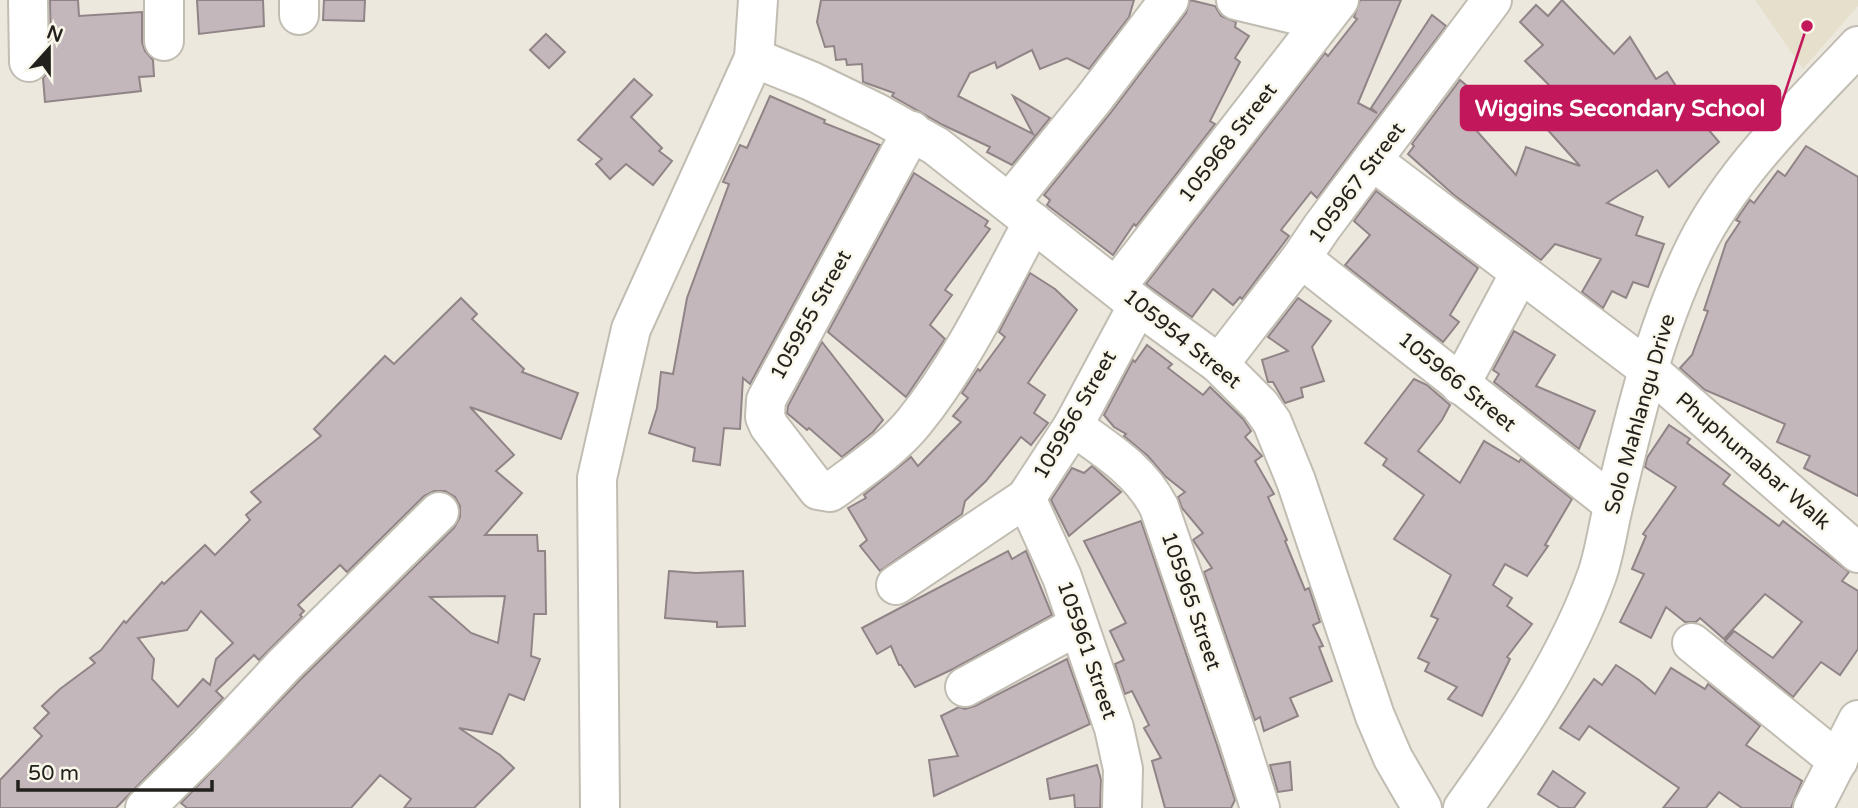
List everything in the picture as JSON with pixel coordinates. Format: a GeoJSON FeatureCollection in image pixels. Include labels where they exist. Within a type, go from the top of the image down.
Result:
{"type":"FeatureCollection","features":[{"type":"Feature","properties":{"kind":"street"},"geometry":{"type":"LineString","coordinates":[[28,0],[29,62]]}},
{"type":"Feature","properties":{"kind":"street"},"geometry":{"type":"LineString","coordinates":[[163,0],[164,41]]}},
{"type":"Feature","properties":{"kind":"street"},"geometry":{"type":"LineString","coordinates":[[600,808],[597,478],[631,329],[754,58],[758,0]]}},
{"type":"Feature","properties":{"kind":"street"},"geometry":{"type":"LineString","coordinates":[[1021,212],[1169,0]]}},
{"type":"Feature","properties":{"kind":"street"},"geometry":{"type":"LineString","coordinates":[[1236,0],[1331,10]]}},
{"type":"Feature","properties":{"kind":"street","name":"105967 Street"},"geometry":{"type":"LineString","coordinates":[[1219,364],[1492,0]]}},
{"type":"Feature","properties":{"kind":"street","name":"105968 Street"},"geometry":{"type":"LineString","coordinates":[[1127,296],[1331,10]]}},
{"type":"Feature","properties":{"kind":"street","name":"Solo Mahlangu Drive"},"geometry":{"type":"LineString","coordinates":[[1463,808],[1508,745],[1570,638],[1597,573],[1648,369],[1686,266],[1708,223],[1756,159],[1858,46]]}},
{"type":"Feature","properties":{"kind":"street","name":"105954 Street"},"geometry":{"type":"LineString","coordinates":[[754,58],[811,81],[912,131],[1219,364],[1260,405],[1272,422],[1296,481],[1375,716],[1393,758],[1422,808]]}},
{"type":"Feature","properties":{"kind":"street","name":"105955 Street"},"geometry":{"type":"LineString","coordinates":[[912,131],[766,400],[765,417],[769,426],[813,486],[830,492],[890,446],[914,423],[965,345],[1021,212]]}},
{"type":"Feature","properties":{"kind":"street"},"geometry":{"type":"LineString","coordinates":[[1373,161],[1648,369]]}},
{"type":"Feature","properties":{"kind":"street","name":"105966 Street"},"geometry":{"type":"LineString","coordinates":[[1301,258],[1614,504]]}},
{"type":"Feature","properties":{"kind":"street"},"geometry":{"type":"LineString","coordinates":[[1460,385],[1520,273]]}},
{"type":"Feature","properties":{"kind":"street","name":"105956 Street"},"geometry":{"type":"LineString","coordinates":[[897,585],[1026,498],[1073,426],[1127,296]]}},
{"type":"Feature","properties":{"kind":"street","name":"Phuphumabar Walk"},"geometry":{"type":"LineString","coordinates":[[1648,369],[1858,553]]}},
{"type":"Feature","properties":{"kind":"street","name":"105965 Street"},"geometry":{"type":"LineString","coordinates":[[1073,426],[1136,473],[1159,507],[1260,808]]}},
{"type":"Feature","properties":{"kind":"street","name":"105961 Street"},"geometry":{"type":"LineString","coordinates":[[1026,498],[1062,577],[1114,728],[1123,769],[1122,808]]}},
{"type":"Feature","properties":{"kind":"street"},"geometry":{"type":"LineString","coordinates":[[145,808],[285,664],[439,512]]}},
{"type":"Feature","properties":{"kind":"street"},"geometry":{"type":"LineString","coordinates":[[965,687],[1077,626]]}},
{"type":"Feature","properties":{"kind":"street"},"geometry":{"type":"LineString","coordinates":[[1692,643],[1838,761]]}},
{"type":"Feature","properties":{"kind":"street"},"geometry":{"type":"LineString","coordinates":[[1813,808],[1858,720]]}},
{"type":"Feature","properties":{"kind":"shaded area"},"geometry":{"type":"Polygon","coordinates":[[[1755,0],[1858,0],[1858,6],[1803,69],[1755,0]]]}},
{"type":"Feature","properties":{"kind":"building"},"geometry":{"type":"Polygon","coordinates":[[[50,0],[78,0],[79,16],[142,12],[142,42],[145,51],[153,60],[154,76],[139,77],[141,91],[45,102],[43,78],[51,62],[50,0]]]}},
{"type":"Feature","properties":{"kind":"building"},"geometry":{"type":"Polygon","coordinates":[[[197,0],[263,0],[264,26],[199,34],[197,0]]]}},
{"type":"Feature","properties":{"kind":"building"},"geometry":{"type":"Polygon","coordinates":[[[324,0],[365,0],[364,21],[323,20],[324,0]]]}},
{"type":"Feature","properties":{"kind":"building"},"geometry":{"type":"Polygon","coordinates":[[[821,0],[1134,0],[1129,17],[1089,69],[1067,58],[1040,69],[1032,50],[997,68],[995,62],[970,73],[958,96],[1033,134],[1013,96],[1050,118],[1012,165],[987,152],[990,147],[943,125],[892,96],[894,93],[863,82],[862,64],[847,65],[846,59],[836,60],[834,46],[825,47],[817,22],[821,0]]]}},
{"type":"Feature","properties":{"kind":"building"},"geometry":{"type":"Polygon","coordinates":[[[1190,0],[1215,6],[1221,16],[1236,22],[1235,27],[1249,36],[1235,58],[1240,62],[1210,121],[1215,124],[1136,226],[1134,224],[1113,255],[1047,205],[1050,200],[1044,195],[1186,13],[1190,0]]]}},
{"type":"Feature","properties":{"kind":"building"},"geometry":{"type":"Polygon","coordinates":[[[1360,0],[1401,0],[1358,103],[1377,113],[1371,108],[1432,15],[1446,26],[1317,198],[1311,192],[1281,230],[1289,236],[1242,299],[1240,297],[1233,305],[1213,289],[1192,317],[1146,284],[1325,53],[1328,56],[1357,19],[1354,17],[1360,0]]]}},
{"type":"Feature","properties":{"kind":"building"},"geometry":{"type":"Polygon","coordinates":[[[1562,0],[1614,54],[1630,37],[1656,79],[1667,72],[1690,108],[1719,142],[1669,187],[1657,170],[1607,203],[1643,217],[1636,235],[1664,244],[1648,287],[1633,282],[1626,298],[1612,291],[1603,308],[1582,292],[1601,259],[1555,244],[1541,260],[1454,195],[1408,154],[1414,146],[1412,144],[1460,80],[1492,107],[1475,129],[1516,175],[1526,147],[1580,166],[1530,110],[1553,89],[1525,61],[1543,45],[1520,22],[1536,5],[1548,16],[1562,0]]]}},
{"type":"Feature","properties":{"kind":"building"},"geometry":{"type":"Polygon","coordinates":[[[546,34],[565,52],[549,68],[530,50],[546,34]]]}},
{"type":"Feature","properties":{"kind":"building"},"geometry":{"type":"Polygon","coordinates":[[[634,79],[652,95],[631,117],[662,148],[659,151],[672,161],[653,185],[626,164],[610,179],[596,164],[602,159],[578,140],[634,79]]]}},
{"type":"Feature","properties":{"kind":"building"},"geometry":{"type":"Polygon","coordinates":[[[770,96],[825,120],[824,123],[880,145],[750,384],[743,378],[740,429],[724,428],[720,465],[693,461],[695,448],[649,433],[657,408],[661,372],[673,374],[687,298],[729,184],[723,182],[740,145],[747,148],[770,96]]]}},
{"type":"Feature","properties":{"kind":"building"},"geometry":{"type":"Polygon","coordinates":[[[1806,146],[1858,177],[1858,496],[1804,468],[1810,456],[1777,442],[1785,424],[1705,390],[1680,368],[1692,355],[1708,311],[1704,310],[1726,243],[1740,222],[1736,220],[1750,200],[1754,203],[1778,171],[1785,176],[1806,146]]]}},
{"type":"Feature","properties":{"kind":"building"},"geometry":{"type":"Polygon","coordinates":[[[914,173],[988,221],[985,226],[990,229],[945,290],[952,295],[930,325],[945,339],[906,397],[828,332],[914,173]]]}},
{"type":"Feature","properties":{"kind":"building"},"geometry":{"type":"Polygon","coordinates":[[[1376,191],[1478,268],[1450,315],[1459,322],[1443,342],[1345,265],[1370,235],[1354,221],[1376,191]]]}},
{"type":"Feature","properties":{"kind":"building"},"geometry":{"type":"Polygon","coordinates":[[[1030,273],[1055,289],[1077,310],[1028,383],[1045,395],[1034,413],[1048,423],[1031,445],[1021,437],[986,481],[965,501],[962,514],[880,571],[860,546],[867,540],[848,508],[866,498],[864,495],[911,457],[918,466],[961,422],[953,416],[968,398],[962,393],[1005,337],[999,332],[1030,273]]]}},
{"type":"Feature","properties":{"kind":"building"},"geometry":{"type":"Polygon","coordinates":[[[461,298],[477,314],[472,319],[524,369],[522,372],[578,393],[561,439],[470,407],[514,455],[496,471],[522,493],[485,535],[537,535],[538,551],[545,551],[546,614],[534,614],[531,656],[540,659],[524,700],[509,694],[492,734],[459,728],[500,755],[514,768],[474,808],[404,808],[411,799],[380,775],[351,808],[187,808],[181,803],[301,679],[454,528],[460,517],[460,506],[455,497],[445,491],[434,491],[424,496],[347,572],[340,565],[298,605],[304,611],[300,615],[302,617],[259,660],[254,655],[216,691],[223,698],[116,808],[0,808],[0,780],[42,736],[34,728],[49,713],[42,706],[95,663],[90,658],[101,650],[124,621],[126,623],[162,582],[164,584],[205,545],[215,555],[250,520],[246,515],[261,502],[251,492],[321,436],[314,429],[385,356],[394,364],[461,298]],[[505,596],[430,597],[471,633],[498,643],[505,596]],[[201,611],[187,630],[138,638],[154,659],[152,679],[178,707],[203,679],[210,685],[216,659],[233,643],[201,611]]]}},
{"type":"Feature","properties":{"kind":"building"},"geometry":{"type":"Polygon","coordinates":[[[1298,298],[1331,321],[1312,347],[1324,381],[1301,388],[1303,397],[1285,403],[1273,382],[1268,382],[1262,360],[1288,351],[1268,337],[1298,298]]]}},
{"type":"Feature","properties":{"kind":"building"},"geometry":{"type":"Polygon","coordinates":[[[1514,331],[1555,355],[1536,386],[1595,411],[1579,449],[1494,382],[1499,374],[1493,370],[1514,331]]]}},
{"type":"Feature","properties":{"kind":"building"},"geometry":{"type":"Polygon","coordinates":[[[822,342],[883,420],[873,432],[842,457],[787,413],[788,406],[822,342]]]}},
{"type":"Feature","properties":{"kind":"building"},"geometry":{"type":"Polygon","coordinates":[[[1147,345],[1172,364],[1168,368],[1203,395],[1210,387],[1243,419],[1251,431],[1245,437],[1262,456],[1255,461],[1274,494],[1268,497],[1305,590],[1309,588],[1320,622],[1313,625],[1323,646],[1319,647],[1332,681],[1290,698],[1298,716],[1264,731],[1260,717],[1255,720],[1204,572],[1212,568],[1193,540],[1203,533],[1182,508],[1178,497],[1185,492],[1165,476],[1148,456],[1124,436],[1126,434],[1114,427],[1104,415],[1133,360],[1135,362],[1147,345]]]}},
{"type":"Feature","properties":{"kind":"building"},"geometry":{"type":"Polygon","coordinates":[[[1414,379],[1427,385],[1450,405],[1418,451],[1460,483],[1484,441],[1519,462],[1521,459],[1572,499],[1545,545],[1548,546],[1527,576],[1505,564],[1493,585],[1512,598],[1507,606],[1532,624],[1507,657],[1510,659],[1482,716],[1448,699],[1457,687],[1425,671],[1429,663],[1418,658],[1438,619],[1431,616],[1451,575],[1394,539],[1424,495],[1383,465],[1387,459],[1365,443],[1414,379]]]}},
{"type":"Feature","properties":{"kind":"building"},"geometry":{"type":"Polygon","coordinates":[[[1669,425],[1690,439],[1687,443],[1730,475],[1723,484],[1779,526],[1783,521],[1849,572],[1842,581],[1858,591],[1858,649],[1840,675],[1821,662],[1793,697],[1725,641],[1734,631],[1773,658],[1802,622],[1765,594],[1724,639],[1700,618],[1696,622],[1685,622],[1666,607],[1651,638],[1620,622],[1644,574],[1632,569],[1646,536],[1643,534],[1676,487],[1645,467],[1647,458],[1669,425]]]}},
{"type":"Feature","properties":{"kind":"building"},"geometry":{"type":"Polygon","coordinates":[[[1092,466],[1121,492],[1069,536],[1051,500],[1072,468],[1084,473],[1092,466]]]}},
{"type":"Feature","properties":{"kind":"building"},"geometry":{"type":"Polygon","coordinates":[[[1141,521],[1235,800],[1231,808],[1165,808],[1152,761],[1161,758],[1144,728],[1149,725],[1132,691],[1125,694],[1115,664],[1124,660],[1110,631],[1126,623],[1084,541],[1141,521]]]}},
{"type":"Feature","properties":{"kind":"building"},"geometry":{"type":"Polygon","coordinates":[[[1008,551],[1012,559],[1026,551],[1052,615],[915,687],[899,665],[891,646],[877,654],[862,628],[1008,551]]]}},
{"type":"Feature","properties":{"kind":"building"},"geometry":{"type":"Polygon","coordinates":[[[669,571],[743,571],[745,626],[717,627],[717,622],[665,618],[669,571]]]}},
{"type":"Feature","properties":{"kind":"building"},"geometry":{"type":"Polygon","coordinates":[[[1067,659],[1090,724],[934,796],[929,760],[958,756],[941,716],[959,707],[965,709],[975,706],[1067,659]]]}},
{"type":"Feature","properties":{"kind":"building"},"geometry":{"type":"Polygon","coordinates":[[[1616,665],[1655,694],[1671,668],[1705,689],[1708,684],[1760,726],[1746,745],[1802,781],[1791,808],[1742,808],[1719,792],[1706,808],[1663,808],[1679,788],[1589,726],[1579,740],[1560,728],[1594,679],[1602,685],[1616,665]]]}},
{"type":"Feature","properties":{"kind":"building"},"geometry":{"type":"Polygon","coordinates":[[[1290,762],[1292,790],[1278,792],[1270,765],[1290,762]]]}},
{"type":"Feature","properties":{"kind":"building"},"geometry":{"type":"Polygon","coordinates":[[[1097,765],[1101,780],[1100,808],[1075,808],[1074,795],[1050,799],[1047,779],[1097,765]]]}},
{"type":"Feature","properties":{"kind":"building"},"geometry":{"type":"Polygon","coordinates":[[[1553,771],[1585,793],[1574,808],[1560,808],[1538,794],[1553,771]]]}},
{"type":"Feature","properties":{"kind":"place","name":"Wiggins Secondary School"},"geometry":{"type":"Point","coordinates":[1807,26]}}]}
